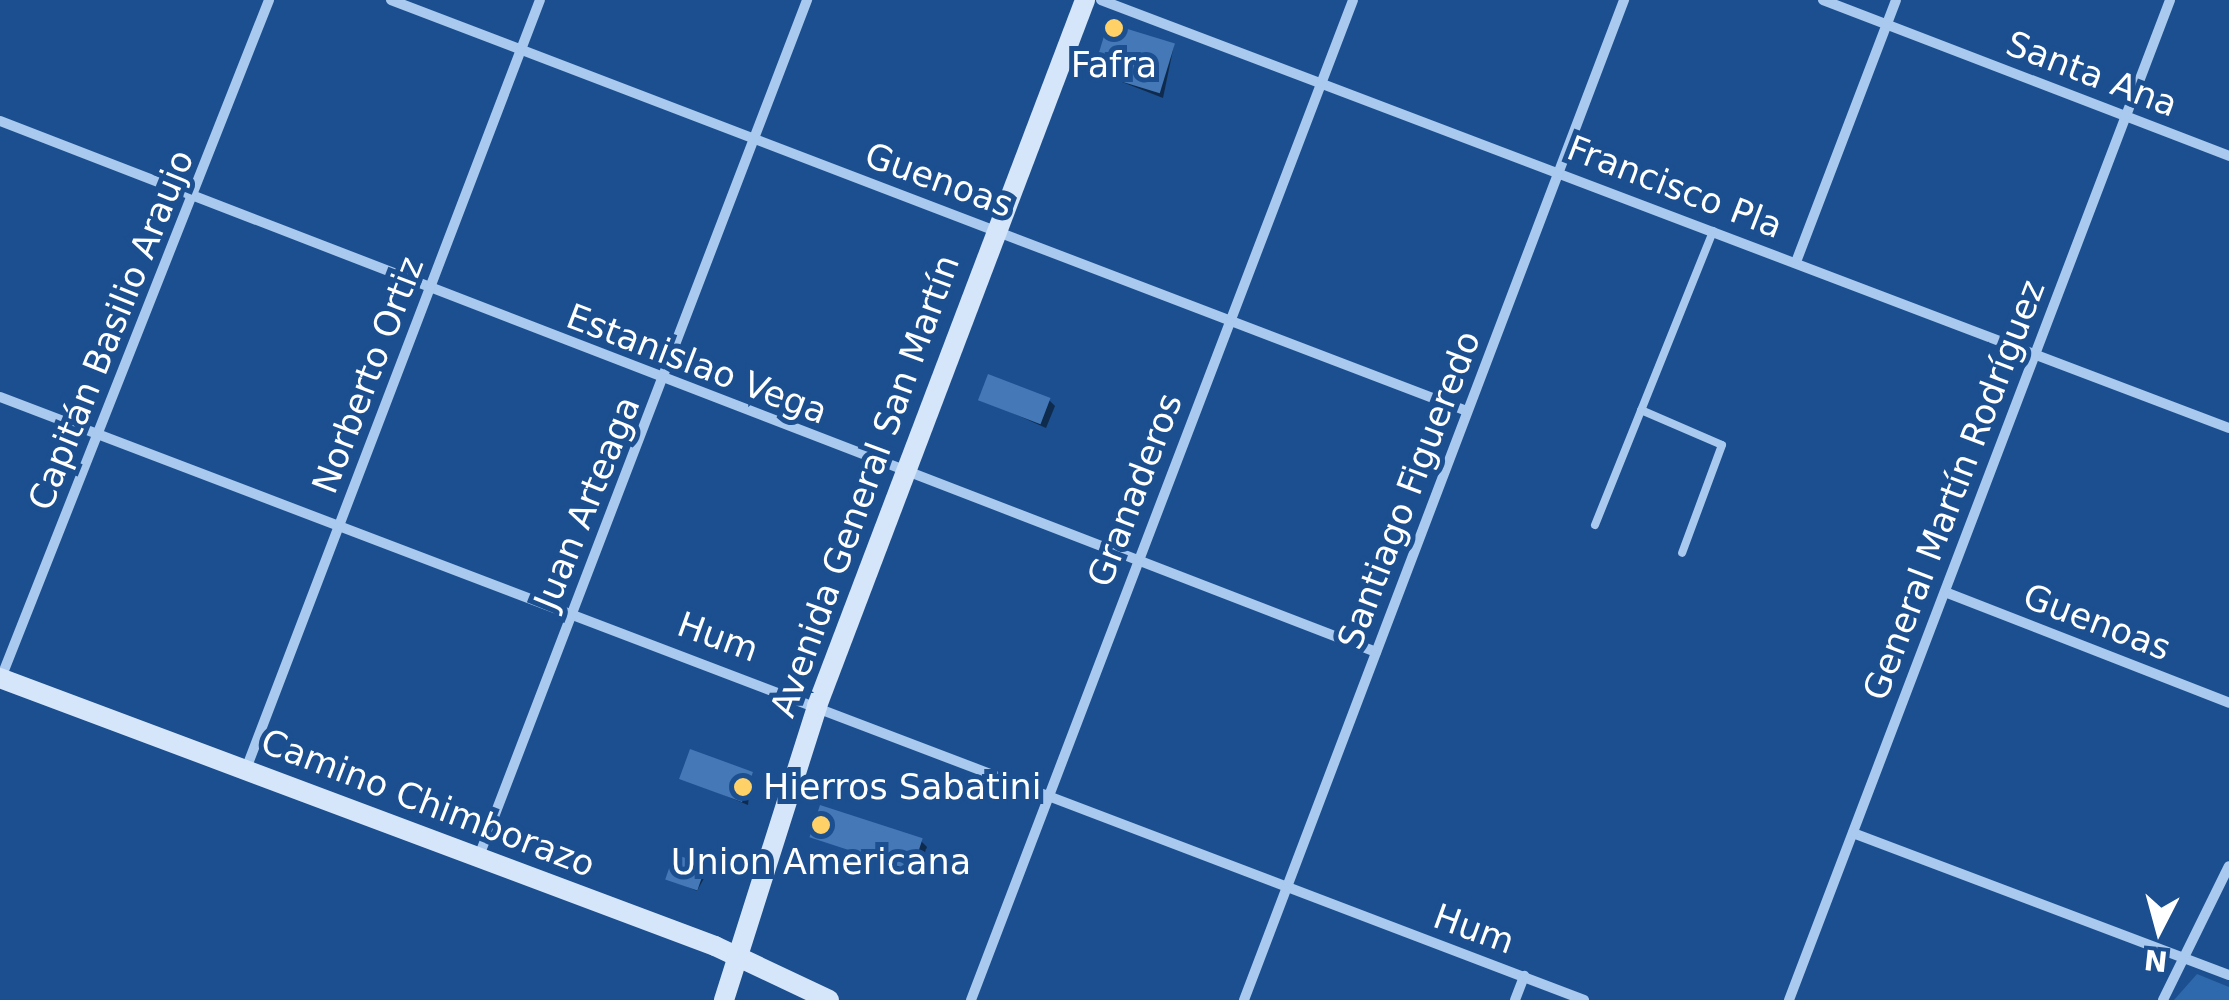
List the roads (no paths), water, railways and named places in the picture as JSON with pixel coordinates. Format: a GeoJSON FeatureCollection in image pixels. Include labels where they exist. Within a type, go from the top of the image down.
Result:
{"type":"FeatureCollection","features":[{"type":"Feature","properties":{"kind":"main road","name":"Avenida General San Martín"},"geometry":{"type":"LineString","coordinates":[[724,1000],[817,706],[993,231],[1085,0]]}},
{"type":"Feature","properties":{"kind":"main road","name":"Camino Chimborazo"},"geometry":{"type":"LineString","coordinates":[[1,678],[737,956],[829,1000]]}},
{"type":"Feature","properties":{"kind":"street","name":"Capitán Basilio Araujo"},"geometry":{"type":"LineString","coordinates":[[1,678],[195,196],[269,0]]}},
{"type":"Feature","properties":{"kind":"street","name":"Guenoas"},"geometry":{"type":"LineString","coordinates":[[392,0],[1467,411]]}},
{"type":"Feature","properties":{"kind":"street","name":"Norberto Ortiz"},"geometry":{"type":"LineString","coordinates":[[246,769],[540,0]]}},
{"type":"Feature","properties":{"kind":"street","name":"Juan Arteaga"},"geometry":{"type":"LineString","coordinates":[[479,856],[665,381],[807,0]]}},
{"type":"Feature","properties":{"kind":"street","name":"Francisco Pla"},"geometry":{"type":"LineString","coordinates":[[1102,0],[2229,428]]}},
{"type":"Feature","properties":{"kind":"street","name":"Granaderos"},"geometry":{"type":"LineString","coordinates":[[971,1000],[1353,0]]}},
{"type":"Feature","properties":{"kind":"street","name":"Santiago Figueredo"},"geometry":{"type":"LineString","coordinates":[[1244,1000],[1624,0]]}},
{"type":"Feature","properties":{"kind":"street","name":"Santa Ana"},"geometry":{"type":"LineString","coordinates":[[1823,0],[2229,156]]}},
{"type":"Feature","properties":{"kind":"street"},"geometry":{"type":"LineString","coordinates":[[1796,262],[1896,0]]}},
{"type":"Feature","properties":{"kind":"street","name":"General Martín Rodríguez"},"geometry":{"type":"LineString","coordinates":[[1789,1000],[2170,0]]}},
{"type":"Feature","properties":{"kind":"street","name":"Estanislao Vega"},"geometry":{"type":"LineString","coordinates":[[0,121],[429,290],[1376,652]]}},
{"type":"Feature","properties":{"kind":"street","name":"Hum"},"geometry":{"type":"LineString","coordinates":[[0,396],[1584,1000]]}},
{"type":"Feature","properties":{"kind":"street","name":"Guenoas"},"geometry":{"type":"LineString","coordinates":[[1944,592],[2229,703]]}},
{"type":"Feature","properties":{"kind":"street"},"geometry":{"type":"LineString","coordinates":[[1853,834],[2229,975]]}},
{"type":"Feature","properties":{"kind":"street"},"geometry":{"type":"LineString","coordinates":[[2163,1000],[2229,866]]}},
{"type":"Feature","properties":{"kind":"street"},"geometry":{"type":"LineString","coordinates":[[1515,1000],[1524,976]]}},
{"type":"Feature","properties":{"kind":"lane"},"geometry":{"type":"LineString","coordinates":[[1596,524],[1713,231]]}},
{"type":"Feature","properties":{"kind":"lane"},"geometry":{"type":"LineString","coordinates":[[1641,410],[1722,444],[1682,553]]}},
{"type":"Feature","properties":{"kind":"place","name":"Fafra"},"geometry":{"type":"Point","coordinates":[1114,28]}},
{"type":"Feature","properties":{"kind":"place","name":"Hierros Sabatini"},"geometry":{"type":"Point","coordinates":[743,787]}},
{"type":"Feature","properties":{"kind":"place","name":"Union Americana"},"geometry":{"type":"Point","coordinates":[821,825]}}]}
